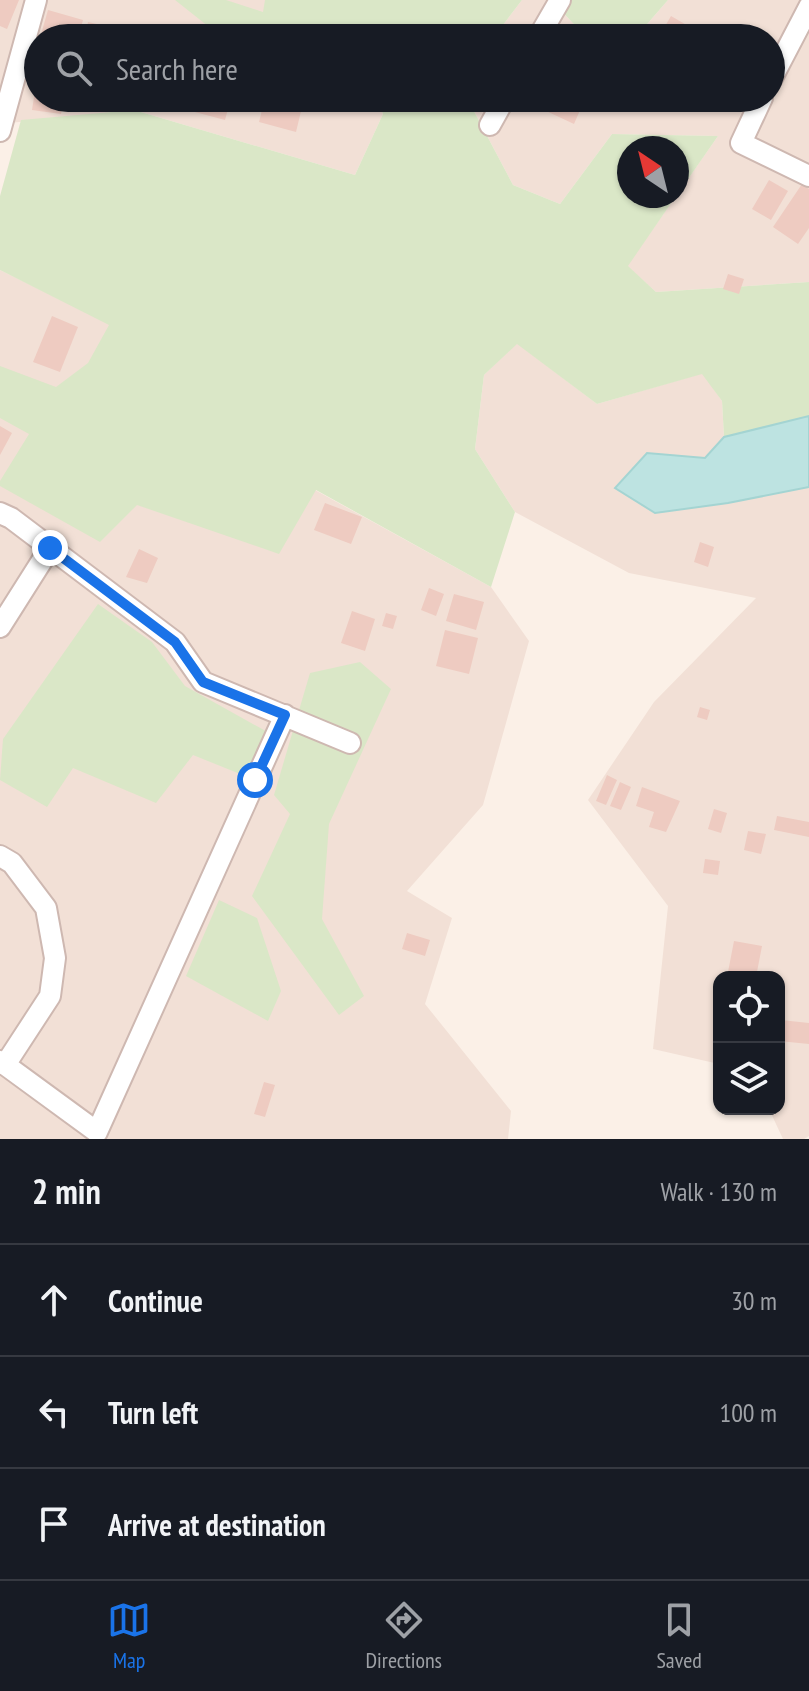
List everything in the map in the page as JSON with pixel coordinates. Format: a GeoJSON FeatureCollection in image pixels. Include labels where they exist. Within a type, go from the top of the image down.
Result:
{"type":"FeatureCollection","features":[{"type":"Feature","properties":{"kind":"street"},"geometry":{"type":"LineString","coordinates":[[29,24],[36,0]]}},
{"type":"Feature","properties":{"kind":"street"},"geometry":{"type":"LineString","coordinates":[[546,24],[560,0]]}},
{"type":"Feature","properties":{"kind":"street"},"geometry":{"type":"LineString","coordinates":[[785,53],[809,7]]}},
{"type":"Feature","properties":{"kind":"street"},"geometry":{"type":"LineString","coordinates":[[0,131],[24,44]]}},
{"type":"Feature","properties":{"kind":"street"},"geometry":{"type":"LineString","coordinates":[[490,125],[497,112]]}},
{"type":"Feature","properties":{"kind":"street"},"geometry":{"type":"LineString","coordinates":[[755,112],[741,143],[809,176]]}},
{"type":"Feature","properties":{"kind":"street"},"geometry":{"type":"LineString","coordinates":[[0,513],[11,518],[175,642],[203,682],[350,743]]}},
{"type":"Feature","properties":{"kind":"street"},"geometry":{"type":"LineString","coordinates":[[0,627],[50,548]]}},
{"type":"Feature","properties":{"kind":"street"},"geometry":{"type":"LineString","coordinates":[[0,856],[12,863],[46,908],[55,958],[50,996],[2,1063],[97,1132],[285,715]]}},
{"type":"Feature","properties":{"kind":"shaded area"},"geometry":{"type":"Polygon","coordinates":[[[0,0],[308,0],[294,24],[24,24],[24,112],[115,112],[0,124],[0,0]]]}},
{"type":"Feature","properties":{"kind":"shaded area"},"geometry":{"type":"Polygon","coordinates":[[[522,0],[551,0],[574,24],[504,24],[522,0]]]}},
{"type":"Feature","properties":{"kind":"shaded area"},"geometry":{"type":"Polygon","coordinates":[[[668,0],[809,0],[809,282],[656,292],[627,266],[668,208],[689,208],[689,177],[718,136],[612,134],[560,204],[513,185],[474,112],[785,112],[785,24],[647,24],[668,0]]]}},
{"type":"Feature","properties":{"kind":"shaded area"},"geometry":{"type":"Polygon","coordinates":[[[141,112],[382,112],[355,175],[141,112]]]}},
{"type":"Feature","properties":{"kind":"shaded area"},"geometry":{"type":"Polygon","coordinates":[[[0,270],[110,324],[315,490],[491,587],[529,641],[483,805],[407,891],[452,918],[425,1004],[511,1111],[508,1139],[0,1139],[0,270]]]}},
{"type":"Feature","properties":{"kind":"shaded area"},"geometry":{"type":"Polygon","coordinates":[[[517,343],[597,404],[703,373],[722,401],[724,437],[705,458],[647,453],[615,487],[655,513],[809,487],[809,1136],[804,1139],[783,1139],[772,1115],[785,1115],[785,971],[713,971],[713,1063],[653,1049],[668,906],[588,800],[654,702],[756,598],[629,573],[515,512],[475,449],[484,375],[517,343]]]}},
{"type":"Feature","properties":{"kind":"green space"},"geometry":{"type":"Polygon","coordinates":[[[175,0],[226,0],[263,12],[265,0],[522,0],[504,24],[205,24],[175,0]]]}},
{"type":"Feature","properties":{"kind":"green space"},"geometry":{"type":"Polygon","coordinates":[[[551,0],[668,0],[647,24],[574,24],[551,0]]]}},
{"type":"Feature","properties":{"kind":"green space"},"geometry":{"type":"Polygon","coordinates":[[[141,112],[355,175],[382,112],[474,112],[513,185],[560,204],[612,134],[718,136],[689,178],[689,136],[617,136],[617,208],[668,208],[628,266],[656,292],[809,282],[809,416],[724,437],[722,401],[702,374],[597,404],[517,344],[484,375],[475,449],[515,512],[491,587],[316,490],[279,554],[137,505],[100,542],[0,486],[0,481],[29,434],[0,418],[0,366],[56,387],[88,363],[109,325],[0,270],[0,196],[21,120],[141,112]]]}},
{"type":"Feature","properties":{"kind":"green space"},"geometry":{"type":"Polygon","coordinates":[[[98,604],[152,642],[185,686],[271,734],[250,778],[193,755],[156,803],[73,768],[47,807],[0,780],[3,739],[98,604]]]}},
{"type":"Feature","properties":{"kind":"green space"},"geometry":{"type":"Polygon","coordinates":[[[360,662],[391,689],[329,824],[322,919],[364,996],[339,1015],[252,896],[290,814],[274,795],[310,673],[360,662]]]}},
{"type":"Feature","properties":{"kind":"green space"},"geometry":{"type":"Polygon","coordinates":[[[219,900],[257,918],[281,991],[268,1021],[186,976],[219,900]]]}},
{"type":"Feature","properties":{"kind":"water"},"geometry":{"type":"Polygon","coordinates":[[[809,416],[809,487],[655,513],[615,488],[647,453],[705,458],[724,437],[809,416]]]}},
{"type":"Feature","properties":{"kind":"building"},"geometry":{"type":"Polygon","coordinates":[[[0,0],[19,0],[7,29],[0,26],[0,0]]]}},
{"type":"Feature","properties":{"kind":"building"},"geometry":{"type":"Polygon","coordinates":[[[48,10],[83,20],[82,24],[44,24],[48,10]]]}},
{"type":"Feature","properties":{"kind":"building"},"geometry":{"type":"Polygon","coordinates":[[[671,16],[685,24],[666,24],[671,16]]]}},
{"type":"Feature","properties":{"kind":"building"},"geometry":{"type":"Polygon","coordinates":[[[195,112],[227,112],[225,120],[195,112]]]}},
{"type":"Feature","properties":{"kind":"building"},"geometry":{"type":"Polygon","coordinates":[[[262,112],[301,112],[296,132],[259,122],[262,112]]]}},
{"type":"Feature","properties":{"kind":"building"},"geometry":{"type":"Polygon","coordinates":[[[548,112],[579,112],[574,124],[548,112]]]}},
{"type":"Feature","properties":{"kind":"building"},"geometry":{"type":"Polygon","coordinates":[[[769,180],[788,191],[771,220],[752,209],[769,180]]]}},
{"type":"Feature","properties":{"kind":"building"},"geometry":{"type":"Polygon","coordinates":[[[802,184],[809,189],[809,228],[798,244],[773,227],[802,184]]]}},
{"type":"Feature","properties":{"kind":"building"},"geometry":{"type":"Polygon","coordinates":[[[728,274],[744,279],[739,294],[723,289],[728,274]]]}},
{"type":"Feature","properties":{"kind":"building"},"geometry":{"type":"Polygon","coordinates":[[[52,316],[78,327],[60,372],[33,362],[52,316]]]}},
{"type":"Feature","properties":{"kind":"building"},"geometry":{"type":"Polygon","coordinates":[[[0,426],[12,433],[0,455],[0,426]]]}},
{"type":"Feature","properties":{"kind":"building"},"geometry":{"type":"Polygon","coordinates":[[[325,503],[362,517],[351,544],[314,530],[325,503]]]}},
{"type":"Feature","properties":{"kind":"building"},"geometry":{"type":"Polygon","coordinates":[[[700,542],[714,547],[708,567],[694,562],[700,542]]]}},
{"type":"Feature","properties":{"kind":"building"},"geometry":{"type":"Polygon","coordinates":[[[139,549],[158,558],[147,583],[126,577],[139,549]]]}},
{"type":"Feature","properties":{"kind":"building"},"geometry":{"type":"Polygon","coordinates":[[[429,588],[444,594],[436,616],[421,610],[429,588]]]}},
{"type":"Feature","properties":{"kind":"building"},"geometry":{"type":"Polygon","coordinates":[[[454,594],[484,602],[476,630],[446,621],[454,594]]]}},
{"type":"Feature","properties":{"kind":"building"},"geometry":{"type":"Polygon","coordinates":[[[352,611],[375,619],[365,651],[341,643],[352,611]]]}},
{"type":"Feature","properties":{"kind":"building"},"geometry":{"type":"Polygon","coordinates":[[[386,613],[397,616],[393,629],[382,626],[386,613]]]}},
{"type":"Feature","properties":{"kind":"building"},"geometry":{"type":"Polygon","coordinates":[[[445,630],[478,638],[469,674],[436,666],[445,630]]]}},
{"type":"Feature","properties":{"kind":"building"},"geometry":{"type":"Polygon","coordinates":[[[700,707],[710,710],[707,720],[697,717],[700,707]]]}},
{"type":"Feature","properties":{"kind":"building"},"geometry":{"type":"Polygon","coordinates":[[[607,775],[617,780],[606,805],[596,801],[607,775]]]}},
{"type":"Feature","properties":{"kind":"building"},"geometry":{"type":"Polygon","coordinates":[[[620,782],[631,787],[621,810],[610,806],[620,782]]]}},
{"type":"Feature","properties":{"kind":"building"},"geometry":{"type":"Polygon","coordinates":[[[642,787],[680,801],[666,832],[649,827],[654,812],[636,806],[642,787]]]}},
{"type":"Feature","properties":{"kind":"building"},"geometry":{"type":"Polygon","coordinates":[[[714,809],[727,813],[721,833],[708,829],[714,809]]]}},
{"type":"Feature","properties":{"kind":"building"},"geometry":{"type":"Polygon","coordinates":[[[777,816],[809,822],[809,837],[774,830],[777,816]]]}},
{"type":"Feature","properties":{"kind":"building"},"geometry":{"type":"Polygon","coordinates":[[[748,831],[766,834],[761,854],[744,850],[748,831]]]}},
{"type":"Feature","properties":{"kind":"building"},"geometry":{"type":"Polygon","coordinates":[[[705,859],[720,861],[718,875],[703,873],[705,859]]]}},
{"type":"Feature","properties":{"kind":"building"},"geometry":{"type":"Polygon","coordinates":[[[407,933],[430,940],[425,956],[402,949],[407,933]]]}},
{"type":"Feature","properties":{"kind":"building"},"geometry":{"type":"Polygon","coordinates":[[[734,941],[762,946],[757,971],[728,971],[734,941]]]}},
{"type":"Feature","properties":{"kind":"building"},"geometry":{"type":"Polygon","coordinates":[[[785,1020],[809,1023],[809,1044],[785,1042],[785,1020]]]}},
{"type":"Feature","properties":{"kind":"building"},"geometry":{"type":"Polygon","coordinates":[[[264,1082],[275,1085],[265,1117],[254,1114],[264,1082]]]}},
{"type":"Feature","properties":{"kind":"route"},"geometry":{"type":"LineString","coordinates":[[50,548],[175,642],[203,682],[285,715],[255,780]]}}]}
